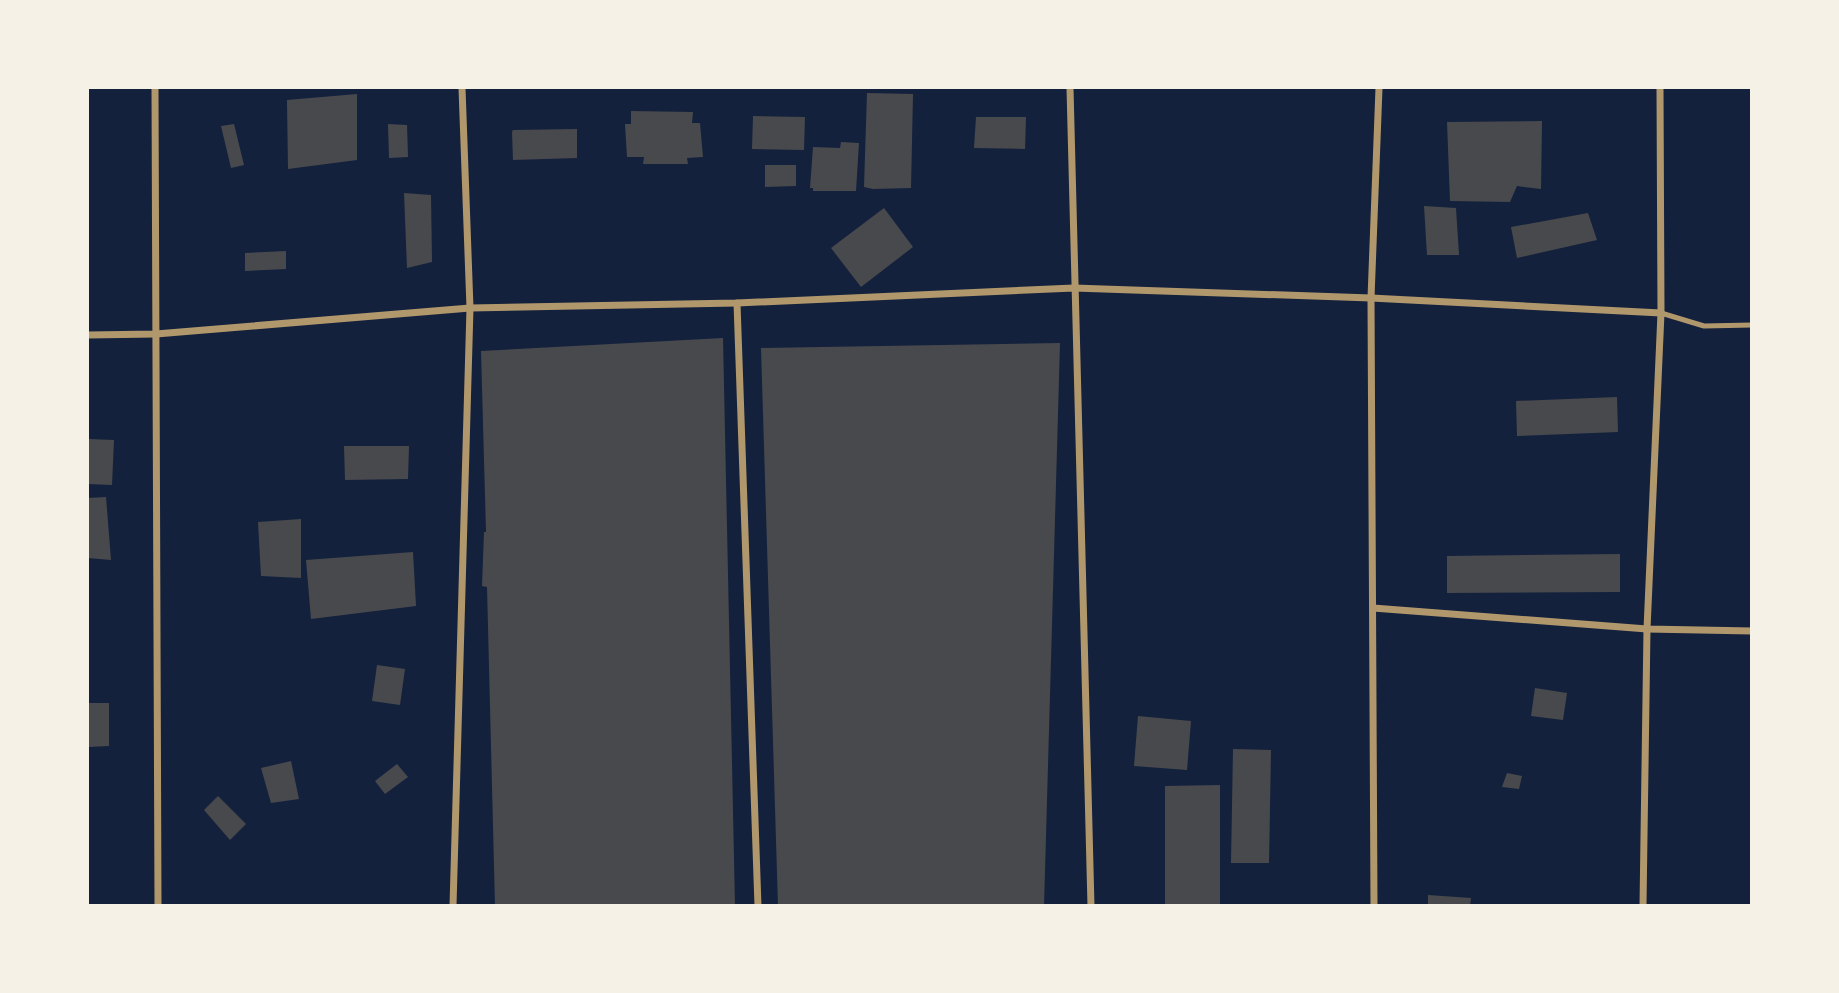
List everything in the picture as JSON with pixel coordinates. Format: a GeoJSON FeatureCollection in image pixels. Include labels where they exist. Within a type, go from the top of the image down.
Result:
{"type":"FeatureCollection","features":[{"type":"Feature","properties":{"kind":"street"},"geometry":{"type":"LineString","coordinates":[[155,88],[158,905]]}},
{"type":"Feature","properties":{"kind":"street"},"geometry":{"type":"LineString","coordinates":[[453,905],[470,308],[462,88]]}},
{"type":"Feature","properties":{"kind":"street"},"geometry":{"type":"LineString","coordinates":[[1070,88],[1091,905]]}},
{"type":"Feature","properties":{"kind":"street"},"geometry":{"type":"LineString","coordinates":[[1374,905],[1371,299],[1379,88]]}},
{"type":"Feature","properties":{"kind":"street"},"geometry":{"type":"LineString","coordinates":[[1643,905],[1647,629],[1661,313],[1660,88]]}},
{"type":"Feature","properties":{"kind":"street"},"geometry":{"type":"LineString","coordinates":[[88,335],[156,334],[470,308],[737,303],[1074,288],[1661,313]]}},
{"type":"Feature","properties":{"kind":"street"},"geometry":{"type":"LineString","coordinates":[[737,303],[758,905]]}},
{"type":"Feature","properties":{"kind":"street"},"geometry":{"type":"LineString","coordinates":[[1373,608],[1647,629],[1752,631]]}},
{"type":"Feature","properties":{"kind":"lane"},"geometry":{"type":"LineString","coordinates":[[1661,313],[1704,326],[1752,325]]}},
{"type":"Feature","properties":{"kind":"building"},"geometry":{"type":"Polygon","coordinates":[[[867,93],[913,94],[911,188],[864,187],[867,93]]]}},
{"type":"Feature","properties":{"kind":"building"},"geometry":{"type":"Polygon","coordinates":[[[357,94],[357,160],[288,169],[287,100],[357,94]]]}},
{"type":"Feature","properties":{"kind":"building"},"geometry":{"type":"Polygon","coordinates":[[[631,111],[693,112],[692,123],[700,123],[703,157],[687,158],[688,164],[643,164],[644,157],[627,157],[625,124],[631,124],[631,111]]]}},
{"type":"Feature","properties":{"kind":"building"},"geometry":{"type":"Polygon","coordinates":[[[753,116],[805,117],[804,150],[752,149],[753,116]]]}},
{"type":"Feature","properties":{"kind":"building"},"geometry":{"type":"Polygon","coordinates":[[[976,117],[1026,117],[1025,149],[974,148],[976,117]]]}},
{"type":"Feature","properties":{"kind":"building"},"geometry":{"type":"Polygon","coordinates":[[[1542,121],[1541,189],[1517,186],[1510,202],[1450,201],[1447,122],[1542,121]]]}},
{"type":"Feature","properties":{"kind":"building"},"geometry":{"type":"Polygon","coordinates":[[[234,124],[244,165],[231,168],[221,126],[234,124]]]}},
{"type":"Feature","properties":{"kind":"building"},"geometry":{"type":"Polygon","coordinates":[[[388,124],[407,125],[408,157],[389,158],[388,124]]]}},
{"type":"Feature","properties":{"kind":"building"},"geometry":{"type":"Polygon","coordinates":[[[577,129],[577,158],[513,160],[513,130],[577,129]]]}},
{"type":"Feature","properties":{"kind":"building"},"geometry":{"type":"Polygon","coordinates":[[[841,142],[859,143],[856,191],[813,191],[813,188],[810,188],[813,147],[840,148],[841,142]]]}},
{"type":"Feature","properties":{"kind":"building"},"geometry":{"type":"Polygon","coordinates":[[[765,165],[796,165],[796,186],[765,187],[765,165]]]}},
{"type":"Feature","properties":{"kind":"building"},"geometry":{"type":"Polygon","coordinates":[[[404,193],[431,195],[432,262],[407,268],[404,193]]]}},
{"type":"Feature","properties":{"kind":"building"},"geometry":{"type":"Polygon","coordinates":[[[1424,206],[1456,208],[1459,255],[1427,255],[1424,206]]]}},
{"type":"Feature","properties":{"kind":"building"},"geometry":{"type":"Polygon","coordinates":[[[884,208],[913,247],[861,287],[831,248],[884,208]]]}},
{"type":"Feature","properties":{"kind":"building"},"geometry":{"type":"Polygon","coordinates":[[[1588,213],[1597,240],[1517,258],[1511,227],[1588,213]]]}},
{"type":"Feature","properties":{"kind":"building"},"geometry":{"type":"Polygon","coordinates":[[[286,251],[286,269],[245,271],[245,253],[286,251]]]}},
{"type":"Feature","properties":{"kind":"building"},"geometry":{"type":"Polygon","coordinates":[[[723,338],[735,906],[495,906],[487,587],[482,586],[486,532],[481,351],[723,338]]]}},
{"type":"Feature","properties":{"kind":"building"},"geometry":{"type":"Polygon","coordinates":[[[1060,343],[1044,906],[778,906],[761,348],[1060,343]]]}},
{"type":"Feature","properties":{"kind":"building"},"geometry":{"type":"Polygon","coordinates":[[[1617,397],[1618,432],[1517,436],[1516,401],[1617,397]]]}},
{"type":"Feature","properties":{"kind":"building"},"geometry":{"type":"Polygon","coordinates":[[[88,439],[114,440],[112,485],[88,484],[88,439]]]}},
{"type":"Feature","properties":{"kind":"building"},"geometry":{"type":"Polygon","coordinates":[[[344,446],[409,446],[408,479],[345,480],[344,446]]]}},
{"type":"Feature","properties":{"kind":"building"},"geometry":{"type":"Polygon","coordinates":[[[106,497],[111,560],[88,558],[88,498],[106,497]]]}},
{"type":"Feature","properties":{"kind":"building"},"geometry":{"type":"Polygon","coordinates":[[[301,519],[301,578],[261,576],[258,522],[301,519]]]}},
{"type":"Feature","properties":{"kind":"building"},"geometry":{"type":"Polygon","coordinates":[[[413,552],[416,606],[311,619],[306,560],[413,552]]]}},
{"type":"Feature","properties":{"kind":"building"},"geometry":{"type":"Polygon","coordinates":[[[1620,554],[1620,592],[1447,593],[1447,556],[1620,554]]]}},
{"type":"Feature","properties":{"kind":"building"},"geometry":{"type":"Polygon","coordinates":[[[377,665],[405,669],[400,705],[372,701],[377,665]]]}},
{"type":"Feature","properties":{"kind":"building"},"geometry":{"type":"Polygon","coordinates":[[[1535,688],[1567,693],[1563,720],[1531,716],[1535,688]]]}},
{"type":"Feature","properties":{"kind":"building"},"geometry":{"type":"Polygon","coordinates":[[[88,703],[109,703],[109,746],[88,747],[88,703]]]}},
{"type":"Feature","properties":{"kind":"building"},"geometry":{"type":"Polygon","coordinates":[[[1138,716],[1191,721],[1187,770],[1134,766],[1138,716]]]}},
{"type":"Feature","properties":{"kind":"building"},"geometry":{"type":"Polygon","coordinates":[[[1233,749],[1271,750],[1269,863],[1231,863],[1233,749]]]}},
{"type":"Feature","properties":{"kind":"building"},"geometry":{"type":"Polygon","coordinates":[[[291,761],[299,799],[271,803],[261,768],[291,761]]]}},
{"type":"Feature","properties":{"kind":"building"},"geometry":{"type":"Polygon","coordinates":[[[397,764],[408,777],[385,794],[375,781],[397,764]]]}},
{"type":"Feature","properties":{"kind":"building"},"geometry":{"type":"Polygon","coordinates":[[[1507,773],[1522,776],[1519,789],[1502,787],[1507,773]]]}},
{"type":"Feature","properties":{"kind":"building"},"geometry":{"type":"Polygon","coordinates":[[[1220,785],[1220,906],[1165,906],[1165,786],[1220,785]]]}},
{"type":"Feature","properties":{"kind":"building"},"geometry":{"type":"Polygon","coordinates":[[[218,796],[246,824],[230,840],[204,810],[218,796]]]}},
{"type":"Feature","properties":{"kind":"building"},"geometry":{"type":"Polygon","coordinates":[[[1428,895],[1471,898],[1470,906],[1428,906],[1428,895]]]}}]}
